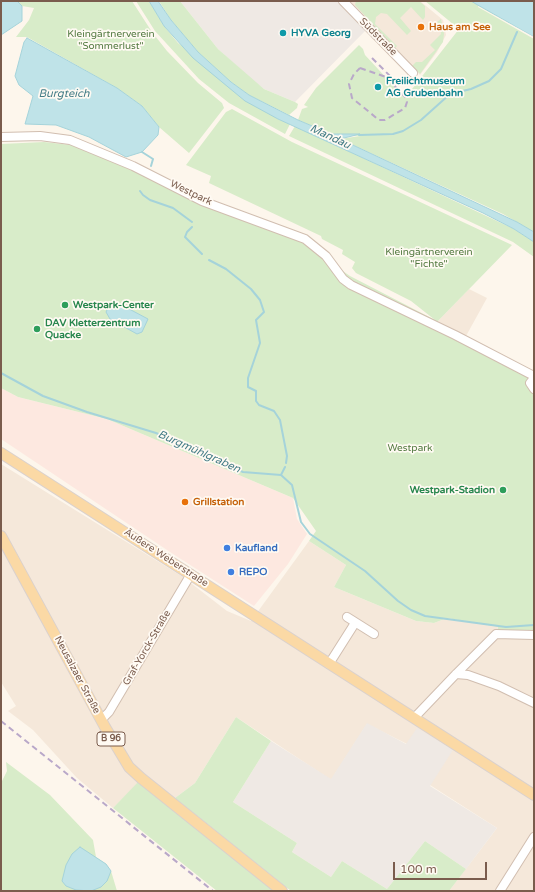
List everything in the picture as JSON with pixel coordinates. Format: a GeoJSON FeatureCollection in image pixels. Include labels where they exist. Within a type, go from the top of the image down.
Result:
{"type":"FeatureCollection","features":[{"type":"Feature","properties":{"kind":"main road","name":"Äußere Weberstraße"},"geometry":{"type":"LineString","coordinates":[[1,453],[534,795]]}},
{"type":"Feature","properties":{"kind":"main road","name":"Neusalzaer Straße"},"geometry":{"type":"LineString","coordinates":[[1,536],[124,760],[141,778],[282,891]]}},
{"type":"Feature","properties":{"kind":"street","name":"Südstraße"},"geometry":{"type":"LineString","coordinates":[[343,1],[413,73]]}},
{"type":"Feature","properties":{"kind":"street","name":"Westpark"},"geometry":{"type":"LineString","coordinates":[[1,138],[40,136],[70,140],[133,166],[202,201],[305,239],[326,256],[343,279],[351,285],[455,335],[534,377],[530,383],[534,389]]}},
{"type":"Feature","properties":{"kind":"street","name":"Graf-Yorck-Straße"},"geometry":{"type":"LineString","coordinates":[[101,720],[109,712],[191,574]]}},
{"type":"Feature","properties":{"kind":"street"},"geometry":{"type":"LineString","coordinates":[[347,617],[374,634]]}},
{"type":"Feature","properties":{"kind":"street"},"geometry":{"type":"LineString","coordinates":[[329,664],[355,623]]}},
{"type":"Feature","properties":{"kind":"street"},"geometry":{"type":"LineString","coordinates":[[414,718],[496,634],[534,635]]}},
{"type":"Feature","properties":{"kind":"street"},"geometry":{"type":"LineString","coordinates":[[456,674],[468,675],[499,686],[534,703]]}},
{"type":"Feature","properties":{"kind":"street"},"geometry":{"type":"LineString","coordinates":[[500,891],[534,837]]}},
{"type":"Feature","properties":{"kind":"shaded area"},"geometry":{"type":"Polygon","coordinates":[[[180,1],[340,1],[367,29],[295,102],[264,89],[251,79],[218,49],[180,1]]]}},
{"type":"Feature","properties":{"kind":"shaded area"},"geometry":{"type":"Polygon","coordinates":[[[350,1],[420,1],[443,20],[446,35],[437,52],[420,75],[350,1]]]}},
{"type":"Feature","properties":{"kind":"shaded area"},"geometry":{"type":"Polygon","coordinates":[[[469,289],[487,298],[466,336],[437,322],[469,289]]]}},
{"type":"Feature","properties":{"kind":"shaded area"},"geometry":{"type":"Polygon","coordinates":[[[1,388],[18,397],[107,419],[293,498],[297,519],[307,534],[288,564],[254,606],[170,552],[1,439],[1,388]]]}},
{"type":"Feature","properties":{"kind":"shaded area"},"geometry":{"type":"Polygon","coordinates":[[[1,464],[183,577],[227,611],[251,621],[309,541],[346,565],[334,587],[416,621],[434,623],[447,618],[498,627],[497,633],[534,634],[534,891],[449,891],[497,828],[430,785],[407,744],[367,724],[331,780],[236,717],[195,783],[175,798],[146,776],[113,808],[77,778],[33,730],[8,711],[16,706],[1,682],[1,464]]]}},
{"type":"Feature","properties":{"kind":"shaded area"},"geometry":{"type":"Polygon","coordinates":[[[367,723],[406,744],[417,728],[453,750],[430,786],[497,828],[466,869],[425,841],[387,889],[342,861],[331,877],[292,852],[297,843],[233,802],[271,741],[331,779],[367,723]]]}},
{"type":"Feature","properties":{"kind":"green space","name":"Kleingärtnerverein \"Sommerlust\""},"geometry":{"type":"Polygon","coordinates":[[[17,1],[132,1],[152,32],[167,51],[198,83],[222,103],[224,108],[189,153],[159,127],[142,106],[117,88],[27,37],[16,37],[29,20],[34,8],[22,6],[17,1]]]}},
{"type":"Feature","properties":{"kind":"green space"},"geometry":{"type":"Polygon","coordinates":[[[136,1],[149,1],[164,26],[178,43],[278,119],[290,124],[285,134],[229,103],[199,79],[155,31],[136,1]]]}},
{"type":"Feature","properties":{"kind":"green space"},"geometry":{"type":"Polygon","coordinates":[[[159,1],[180,1],[218,49],[264,89],[295,102],[298,104],[297,108],[289,115],[249,95],[231,82],[198,52],[171,20],[159,1]]]}},
{"type":"Feature","properties":{"kind":"green space"},"geometry":{"type":"Polygon","coordinates":[[[356,1],[419,1],[425,6],[425,17],[423,20],[411,7],[400,18],[411,31],[407,35],[387,14],[381,13],[376,17],[375,24],[397,46],[395,48],[355,5],[356,1]]]}},
{"type":"Feature","properties":{"kind":"green space"},"geometry":{"type":"Polygon","coordinates":[[[425,1],[471,1],[534,37],[534,232],[503,214],[340,139],[360,136],[331,134],[298,120],[302,109],[308,107],[304,105],[316,88],[359,45],[363,49],[365,55],[405,98],[459,29],[425,1]]]}},
{"type":"Feature","properties":{"kind":"green space"},"geometry":{"type":"Polygon","coordinates":[[[441,19],[444,34],[443,42],[420,74],[412,66],[416,62],[422,62],[435,50],[430,45],[441,34],[440,27],[437,22],[441,19]]]}},
{"type":"Feature","properties":{"kind":"green space","name":"Westpark"},"geometry":{"type":"Polygon","coordinates":[[[232,109],[292,142],[512,245],[437,322],[534,371],[534,634],[497,634],[498,627],[447,618],[434,623],[416,621],[334,587],[346,565],[309,541],[316,531],[293,498],[107,419],[18,397],[1,388],[1,144],[44,142],[71,145],[86,150],[304,241],[324,258],[350,276],[435,320],[411,301],[356,273],[352,268],[355,262],[342,254],[343,250],[322,239],[321,236],[209,183],[211,176],[186,165],[226,112],[232,109]]]}},
{"type":"Feature","properties":{"kind":"green space"},"geometry":{"type":"Polygon","coordinates":[[[295,126],[514,229],[534,242],[534,257],[513,242],[289,136],[295,126]]]}},
{"type":"Feature","properties":{"kind":"green space"},"geometry":{"type":"Polygon","coordinates":[[[236,717],[271,741],[233,802],[297,843],[292,852],[331,877],[342,861],[387,889],[425,841],[466,869],[449,891],[291,891],[175,798],[195,783],[236,717]]]}},
{"type":"Feature","properties":{"kind":"green space"},"geometry":{"type":"Polygon","coordinates":[[[6,762],[50,795],[93,840],[96,857],[106,864],[111,871],[117,891],[1,891],[1,783],[7,771],[6,762]]]}},
{"type":"Feature","properties":{"kind":"green space"},"geometry":{"type":"Polygon","coordinates":[[[140,780],[278,891],[217,891],[113,808],[140,780]]]}},
{"type":"Feature","properties":{"kind":"water"},"geometry":{"type":"Polygon","coordinates":[[[1,1],[17,1],[22,6],[22,21],[1,35],[1,1]]]}},
{"type":"Feature","properties":{"kind":"water","name":"Mandau"},"geometry":{"type":"Polygon","coordinates":[[[149,1],[158,1],[171,20],[198,52],[231,82],[249,95],[298,120],[331,134],[360,134],[340,139],[517,222],[534,232],[534,242],[514,229],[483,213],[278,119],[245,101],[193,58],[164,26],[149,1]]]}},
{"type":"Feature","properties":{"kind":"water"},"geometry":{"type":"Polygon","coordinates":[[[471,1],[534,1],[534,37],[476,4],[471,1]]]}},
{"type":"Feature","properties":{"kind":"water","name":"Burgteich"},"geometry":{"type":"Polygon","coordinates":[[[27,38],[117,88],[142,106],[159,127],[158,135],[142,152],[126,157],[89,137],[56,125],[25,124],[33,96],[19,85],[15,76],[24,42],[27,38]]]}},
{"type":"Feature","properties":{"kind":"water"},"geometry":{"type":"Polygon","coordinates":[[[116,302],[148,319],[142,332],[137,334],[110,319],[106,312],[110,304],[116,302]]]}},
{"type":"Feature","properties":{"kind":"water"},"geometry":{"type":"Polygon","coordinates":[[[80,847],[106,864],[111,871],[107,881],[101,887],[91,891],[76,890],[66,886],[62,881],[66,865],[72,854],[80,847]]]}},
{"type":"Feature","properties":{"kind":"pier"},"geometry":{"type":"Polygon","coordinates":[[[478,7],[534,37],[534,39],[478,7]]]}},
{"type":"Feature","properties":{"kind":"waterway"},"geometry":{"type":"LineString","coordinates":[[359,135],[393,134],[403,131],[421,120],[450,94],[471,89],[489,81],[501,69],[517,32]]}},
{"type":"Feature","properties":{"kind":"waterway"},"geometry":{"type":"LineString","coordinates":[[142,152],[153,159],[151,166]]}},
{"type":"Feature","properties":{"kind":"waterway"},"geometry":{"type":"LineString","coordinates":[[140,191],[150,200],[173,208],[192,222]]}},
{"type":"Feature","properties":{"kind":"waterway"},"geometry":{"type":"LineString","coordinates":[[192,227],[187,232],[185,237],[202,254]]}},
{"type":"Feature","properties":{"kind":"waterway"},"geometry":{"type":"LineString","coordinates":[[209,260],[226,269],[251,289],[260,300],[264,312],[256,320],[260,343],[248,378],[248,387],[256,391],[256,401],[259,405],[274,411],[280,420],[287,456],[286,463]]}},
{"type":"Feature","properties":{"kind":"waterway","name":"Burgmühlgraben"},"geometry":{"type":"LineString","coordinates":[[1,373],[43,396],[87,412],[156,433],[243,472],[281,475],[292,485],[301,522],[310,534],[365,571],[398,601],[411,610],[425,616],[506,627],[534,625]]}},
{"type":"Feature","properties":{"kind":"waterway"},"geometry":{"type":"LineString","coordinates":[[281,475],[285,467]]}},
{"type":"Feature","properties":{"kind":"railway"},"geometry":{"type":"LineString","coordinates":[[372,58],[391,77]]}},
{"type":"Feature","properties":{"kind":"railway"},"geometry":{"type":"LineString","coordinates":[[360,68],[386,77],[406,98],[407,102],[405,108],[385,120],[379,120],[352,98],[349,84],[354,74],[360,68]]}},
{"type":"Feature","properties":{"kind":"railway"},"geometry":{"type":"LineString","coordinates":[[1,721],[213,891]]}},
{"type":"Feature","properties":{"kind":"place","name":"Haus am See"},"geometry":{"type":"Point","coordinates":[421,27]}},
{"type":"Feature","properties":{"kind":"place","name":"HYVA Georg"},"geometry":{"type":"Point","coordinates":[283,33]}},
{"type":"Feature","properties":{"kind":"place","name":"Freilichtmuseum AG Grubenbahn"},"geometry":{"type":"Point","coordinates":[378,87]}},
{"type":"Feature","properties":{"kind":"place","name":"Westpark-Center"},"geometry":{"type":"Point","coordinates":[65,305]}},
{"type":"Feature","properties":{"kind":"place","name":"DAV Kletterzentrum Quacke"},"geometry":{"type":"Point","coordinates":[37,329]}},
{"type":"Feature","properties":{"kind":"place","name":"Westpark-Stadion"},"geometry":{"type":"Point","coordinates":[503,490]}},
{"type":"Feature","properties":{"kind":"place","name":"Grillstation"},"geometry":{"type":"Point","coordinates":[185,502]}},
{"type":"Feature","properties":{"kind":"place","name":"Kaufland"},"geometry":{"type":"Point","coordinates":[227,548]}},
{"type":"Feature","properties":{"kind":"place","name":"REPO"},"geometry":{"type":"Point","coordinates":[231,572]}},
{"type":"Feature","properties":{"kind":"park label","name":"Kleingärtnerverein \"Fichte\""},"geometry":{"type":"Point","coordinates":[429,258]}}]}
